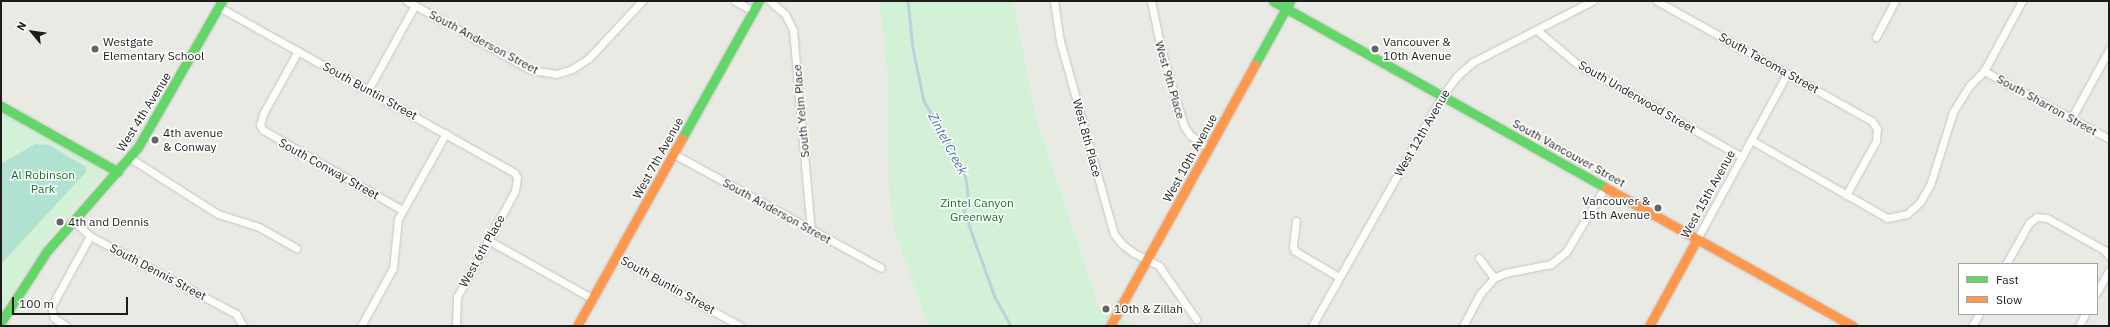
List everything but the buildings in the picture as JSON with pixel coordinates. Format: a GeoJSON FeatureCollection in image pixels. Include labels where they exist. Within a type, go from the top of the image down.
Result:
{"type":"FeatureCollection","features":[{"type":"Feature","properties":{"kind":"street","name":"South Anderson Street"},"geometry":{"type":"LineString","coordinates":[[407,1],[531,70],[540,73],[564,73],[589,58],[642,1]]}},
{"type":"Feature","properties":{"kind":"street"},"geometry":{"type":"LineString","coordinates":[[735,1],[753,11]]}},
{"type":"Feature","properties":{"kind":"street","name":"West 7th Avenue"},"geometry":{"type":"LineString","coordinates":[[577,326],[759,1]]}},
{"type":"Feature","properties":{"kind":"street","name":"South Yelm Place"},"geometry":{"type":"LineString","coordinates":[[770,1],[785,14],[793,30],[811,230]]}},
{"type":"Feature","properties":{"kind":"street","name":"West 8th Place"},"geometry":{"type":"LineString","coordinates":[[1054,1],[1060,41],[1111,225],[1122,244],[1166,273],[1196,319]]}},
{"type":"Feature","properties":{"kind":"street","name":"West 9th Place"},"geometry":{"type":"LineString","coordinates":[[1151,1],[1161,49],[1184,126],[1190,135],[1209,148]]}},
{"type":"Feature","properties":{"kind":"street","name":"South Vancouver Street"},"geometry":{"type":"LineString","coordinates":[[1273,1],[1288,5],[1442,96],[1853,326]]}},
{"type":"Feature","properties":{"kind":"street","name":"West 12th Avenue"},"geometry":{"type":"LineString","coordinates":[[1312,326],[1442,96],[1467,66],[1592,1]]}},
{"type":"Feature","properties":{"kind":"street","name":"South Tacoma Street"},"geometry":{"type":"LineString","coordinates":[[1657,1],[1867,118],[1877,129],[1876,141],[1846,195]]}},
{"type":"Feature","properties":{"kind":"street"},"geometry":{"type":"LineString","coordinates":[[1876,37],[1895,1]]}},
{"type":"Feature","properties":{"kind":"street"},"geometry":{"type":"LineString","coordinates":[[1751,140],[1887,218],[1907,214],[1920,202],[1930,185],[1953,112],[1969,86],[1984,71],[2022,1]]}},
{"type":"Feature","properties":{"kind":"street","name":"South Buntin Street"},"geometry":{"type":"LineString","coordinates":[[220,4],[298,51],[510,169],[517,178]]}},
{"type":"Feature","properties":{"kind":"street","name":"West 4th Avenue"},"geometry":{"type":"LineString","coordinates":[[1,322],[37,265],[130,158],[154,123],[220,4]]}},
{"type":"Feature","properties":{"kind":"street"},"geometry":{"type":"LineString","coordinates":[[368,90],[415,5]]}},
{"type":"Feature","properties":{"kind":"street","name":"West 10th Avenue"},"geometry":{"type":"LineString","coordinates":[[1110,326],[1288,5]]}},
{"type":"Feature","properties":{"kind":"street","name":"South Underwood Street"},"geometry":{"type":"LineString","coordinates":[[1538,30],[1576,63],[1742,156]]}},
{"type":"Feature","properties":{"kind":"street"},"geometry":{"type":"LineString","coordinates":[[2071,119],[2109,50]]}},
{"type":"Feature","properties":{"kind":"street","name":"South Conway Street"},"geometry":{"type":"LineString","coordinates":[[298,51],[263,114],[260,125],[267,134],[402,210]]}},
{"type":"Feature","properties":{"kind":"street","name":"South Sharron Street"},"geometry":{"type":"LineString","coordinates":[[1984,71],[2109,139]]}},
{"type":"Feature","properties":{"kind":"street","name":"West 15th Avenue"},"geometry":{"type":"LineString","coordinates":[[1649,326],[1787,74]]}},
{"type":"Feature","properties":{"kind":"street"},"geometry":{"type":"LineString","coordinates":[[1,106],[118,172]]}},
{"type":"Feature","properties":{"kind":"street"},"geometry":{"type":"LineString","coordinates":[[361,326],[393,268],[396,226],[402,210],[446,133]]}},
{"type":"Feature","properties":{"kind":"street","name":"South Anderson Street"},"geometry":{"type":"LineString","coordinates":[[674,154],[881,268]]}},
{"type":"Feature","properties":{"kind":"street"},"geometry":{"type":"LineString","coordinates":[[130,158],[218,214],[259,227],[296,248]]}},
{"type":"Feature","properties":{"kind":"street","name":"West 6th Place"},"geometry":{"type":"LineString","coordinates":[[456,326],[457,297],[516,191],[517,178]]}},
{"type":"Feature","properties":{"kind":"street"},"geometry":{"type":"LineString","coordinates":[[1463,326],[1480,294],[1494,278],[1505,273],[1539,268],[1560,258],[1571,246],[1605,187]]}},
{"type":"Feature","properties":{"kind":"street"},"geometry":{"type":"LineString","coordinates":[[2007,263],[2029,223],[2037,217],[2047,218],[2104,250],[2109,256]]}},
{"type":"Feature","properties":{"kind":"street","name":"South Dennis Street"},"geometry":{"type":"LineString","coordinates":[[74,221],[90,236],[236,314],[243,324]]}},
{"type":"Feature","properties":{"kind":"street"},"geometry":{"type":"LineString","coordinates":[[1296,221],[1293,247],[1295,251],[1339,277]]}},
{"type":"Feature","properties":{"kind":"street"},"geometry":{"type":"LineString","coordinates":[[66,326],[54,318],[52,312],[52,301],[90,236]]}},
{"type":"Feature","properties":{"kind":"street"},"geometry":{"type":"LineString","coordinates":[[488,240],[593,299]]}},
{"type":"Feature","properties":{"kind":"street","name":"South Buntin Street"},"geometry":{"type":"LineString","coordinates":[[616,257],[740,326]]}},
{"type":"Feature","properties":{"kind":"street"},"geometry":{"type":"LineString","coordinates":[[1479,258],[1494,278]]}},
{"type":"Feature","properties":{"kind":"street"},"geometry":{"type":"LineString","coordinates":[[2098,290],[2109,270]]}},
{"type":"Feature","properties":{"kind":"street"},"geometry":{"type":"LineString","coordinates":[[1972,326],[1978,315]]}},
{"type":"Feature","properties":{"kind":"street"},"geometry":{"type":"LineString","coordinates":[[2079,326],[2084,315]]}},
{"type":"Feature","properties":{"kind":"green space","name":"Zintel Canyon Greenway"},"geometry":{"type":"Polygon","coordinates":[[[879,1],[1013,1],[1036,118],[1099,307],[1135,326],[928,326],[894,228],[889,193],[888,78],[879,1]]]}},
{"type":"Feature","properties":{"kind":"green space","name":"Al Robinson Park"},"geometry":{"type":"Polygon","coordinates":[[[1,112],[101,167],[103,175],[47,241],[1,308],[1,112]]]}},
{"type":"Feature","properties":{"kind":"green space"},"geometry":{"type":"Polygon","coordinates":[[[35,144],[49,145],[86,167],[86,172],[1,264],[1,164],[35,144]]]}},
{"type":"Feature","properties":{"kind":"waterway","name":"Zintel Creek"},"geometry":{"type":"LineString","coordinates":[[908,1],[913,48],[924,101],[959,160],[966,178],[969,201],[964,211],[995,297],[1011,326]]}},
{"type":"Feature","properties":{"kind":"traffic: fast"},"geometry":{"type":"LineString","coordinates":[[1,322],[47,251],[138,147],[222,1]]}},
{"type":"Feature","properties":{"kind":"traffic: fast"},"geometry":{"type":"LineString","coordinates":[[682,138],[759,1]]}},
{"type":"Feature","properties":{"kind":"traffic: fast"},"geometry":{"type":"LineString","coordinates":[[1273,1],[1606,188]]}},
{"type":"Feature","properties":{"kind":"traffic: fast"},"geometry":{"type":"LineString","coordinates":[[1255,64],[1290,1]]}},
{"type":"Feature","properties":{"kind":"traffic: fast"},"geometry":{"type":"LineString","coordinates":[[1,106],[118,172]]}},
{"type":"Feature","properties":{"kind":"traffic: slow"},"geometry":{"type":"LineString","coordinates":[[1110,326],[1255,64]]}},
{"type":"Feature","properties":{"kind":"traffic: slow"},"geometry":{"type":"LineString","coordinates":[[577,326],[682,138]]}},
{"type":"Feature","properties":{"kind":"traffic: slow"},"geometry":{"type":"LineString","coordinates":[[1606,188],[1853,326]]}},
{"type":"Feature","properties":{"kind":"traffic: slow"},"geometry":{"type":"LineString","coordinates":[[1649,326],[1697,239]]}},
{"type":"Feature","properties":{"kind":"place","name":"Westgate Elementary School"},"geometry":{"type":"Point","coordinates":[95,49]}},
{"type":"Feature","properties":{"kind":"place","name":"Vancouver & 10th Avenue"},"geometry":{"type":"Point","coordinates":[1375,49]}},
{"type":"Feature","properties":{"kind":"place","name":"4th avenue & Conway"},"geometry":{"type":"Point","coordinates":[155,140]}},
{"type":"Feature","properties":{"kind":"place","name":"Vancouver & 15th Avenue"},"geometry":{"type":"Point","coordinates":[1658,208]}},
{"type":"Feature","properties":{"kind":"place","name":"4th and Dennis"},"geometry":{"type":"Point","coordinates":[60,222]}},
{"type":"Feature","properties":{"kind":"place","name":"10th & Zillah"},"geometry":{"type":"Point","coordinates":[1106,309]}}]}
